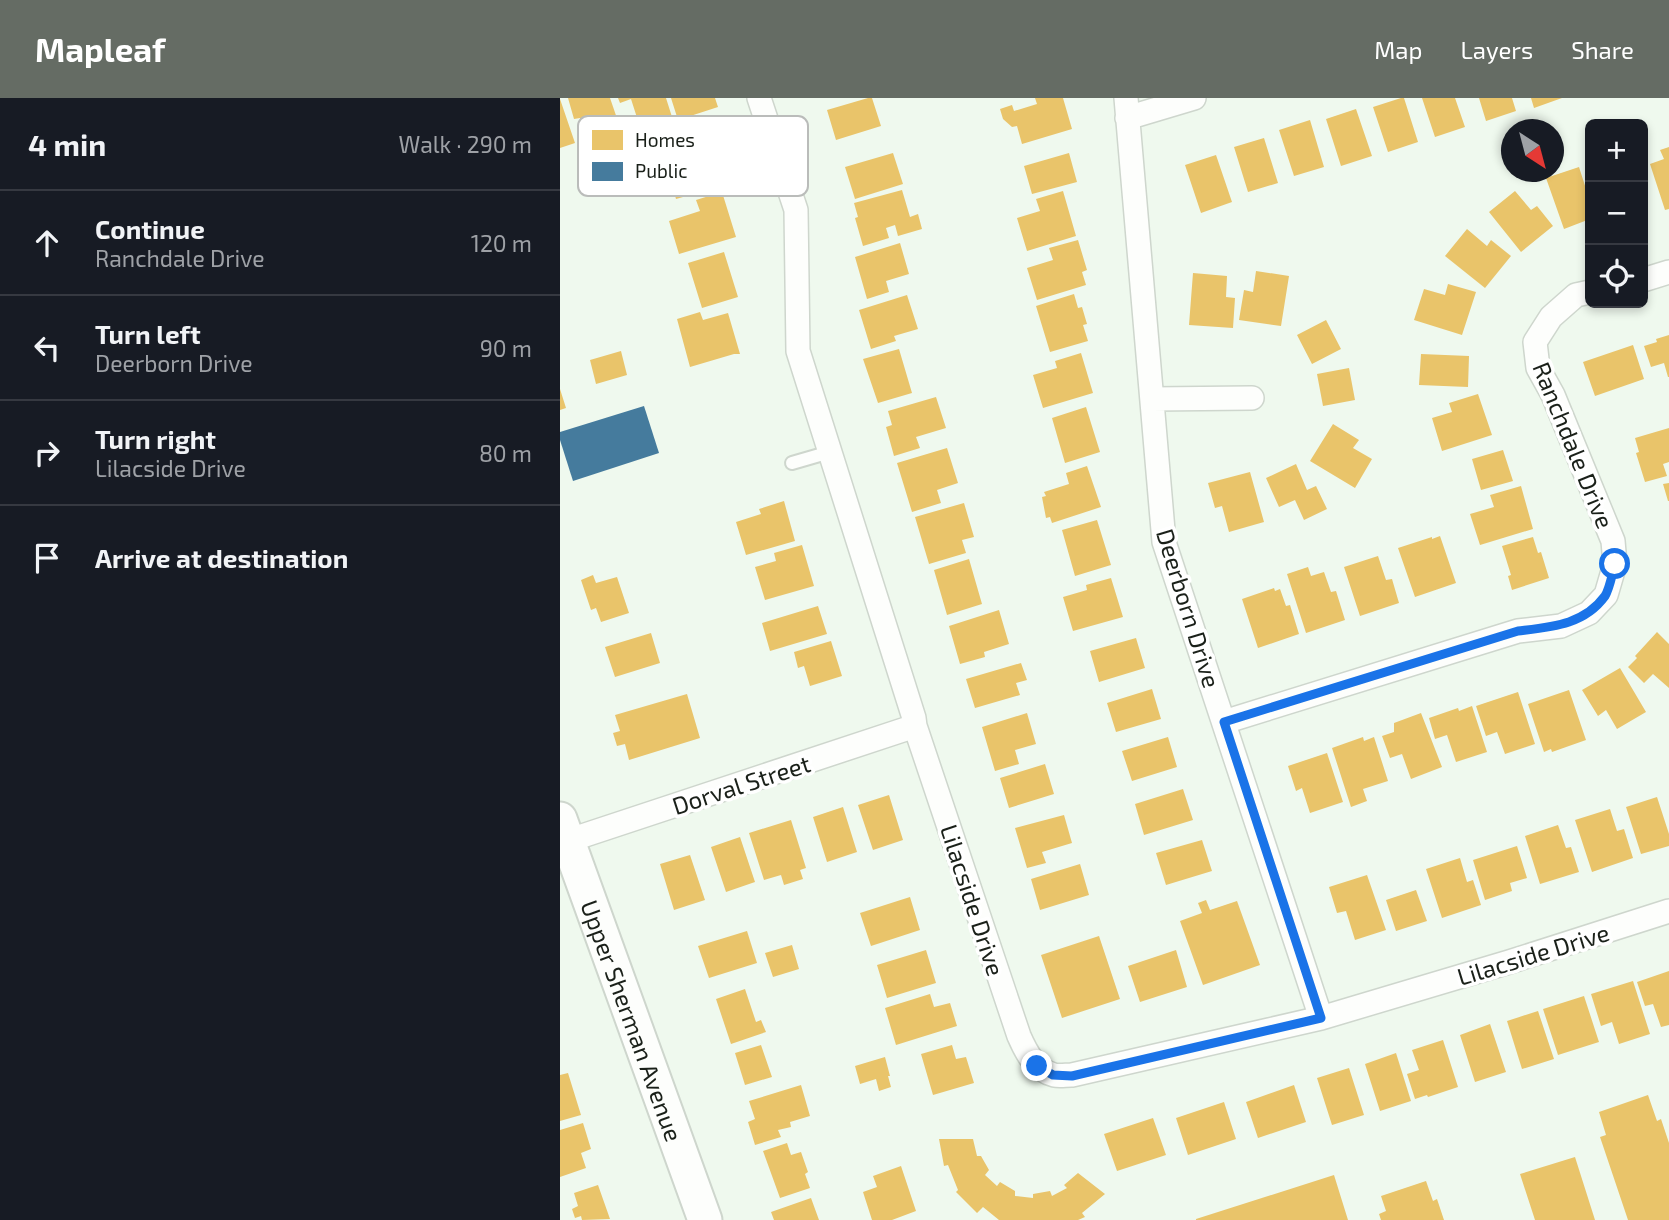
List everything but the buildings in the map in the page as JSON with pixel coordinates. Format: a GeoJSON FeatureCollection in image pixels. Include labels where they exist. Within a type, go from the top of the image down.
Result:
{"type":"FeatureCollection","features":[{"type":"Feature","properties":{"kind":"main road","name":"Upper Sherman Avenue"},"geometry":{"type":"LineString","coordinates":[[563,830],[705,1220]]}},
{"type":"Feature","properties":{"kind":"street","name":"Lilacside Drive"},"geometry":{"type":"LineString","coordinates":[[759,98],[765,116]]}},
{"type":"Feature","properties":{"kind":"street"},"geometry":{"type":"LineString","coordinates":[[1127,108],[1194,98]]}},
{"type":"Feature","properties":{"kind":"street","name":"Deerborn Drive"},"geometry":{"type":"LineString","coordinates":[[1127,108],[1164,542],[1321,1018]]}},
{"type":"Feature","properties":{"kind":"street","name":"Lilacside Drive"},"geometry":{"type":"LineString","coordinates":[[791,196],[796,210],[798,351],[915,726],[1019,1036],[1037,1066],[1053,1075],[1072,1076],[1321,1018],[1669,911]]}},
{"type":"Feature","properties":{"kind":"street"},"geometry":{"type":"LineString","coordinates":[[1648,278],[1669,272]]}},
{"type":"Feature","properties":{"kind":"street","name":"Ranchdale Drive"},"geometry":{"type":"LineString","coordinates":[[1224,722],[1518,631],[1561,626],[1589,613],[1606,594],[1615,564],[1613,541],[1553,395],[1538,368],[1535,342],[1551,317],[1576,295],[1585,293]]}},
{"type":"Feature","properties":{"kind":"street"},"geometry":{"type":"LineString","coordinates":[[1152,399],[1252,398]]}},
{"type":"Feature","properties":{"kind":"street","name":"Dorval Street"},"geometry":{"type":"LineString","coordinates":[[563,830],[915,726]]}},
{"type":"Feature","properties":{"kind":"lane"},"geometry":{"type":"LineString","coordinates":[[792,463],[830,452]]}},
{"type":"Feature","properties":{"kind":"route"},"geometry":{"type":"LineString","coordinates":[[1037,1066],[1053,1075],[1072,1076],[1321,1018],[1224,722],[1518,631],[1561,626],[1589,613],[1606,594],[1615,564]]}}]}
